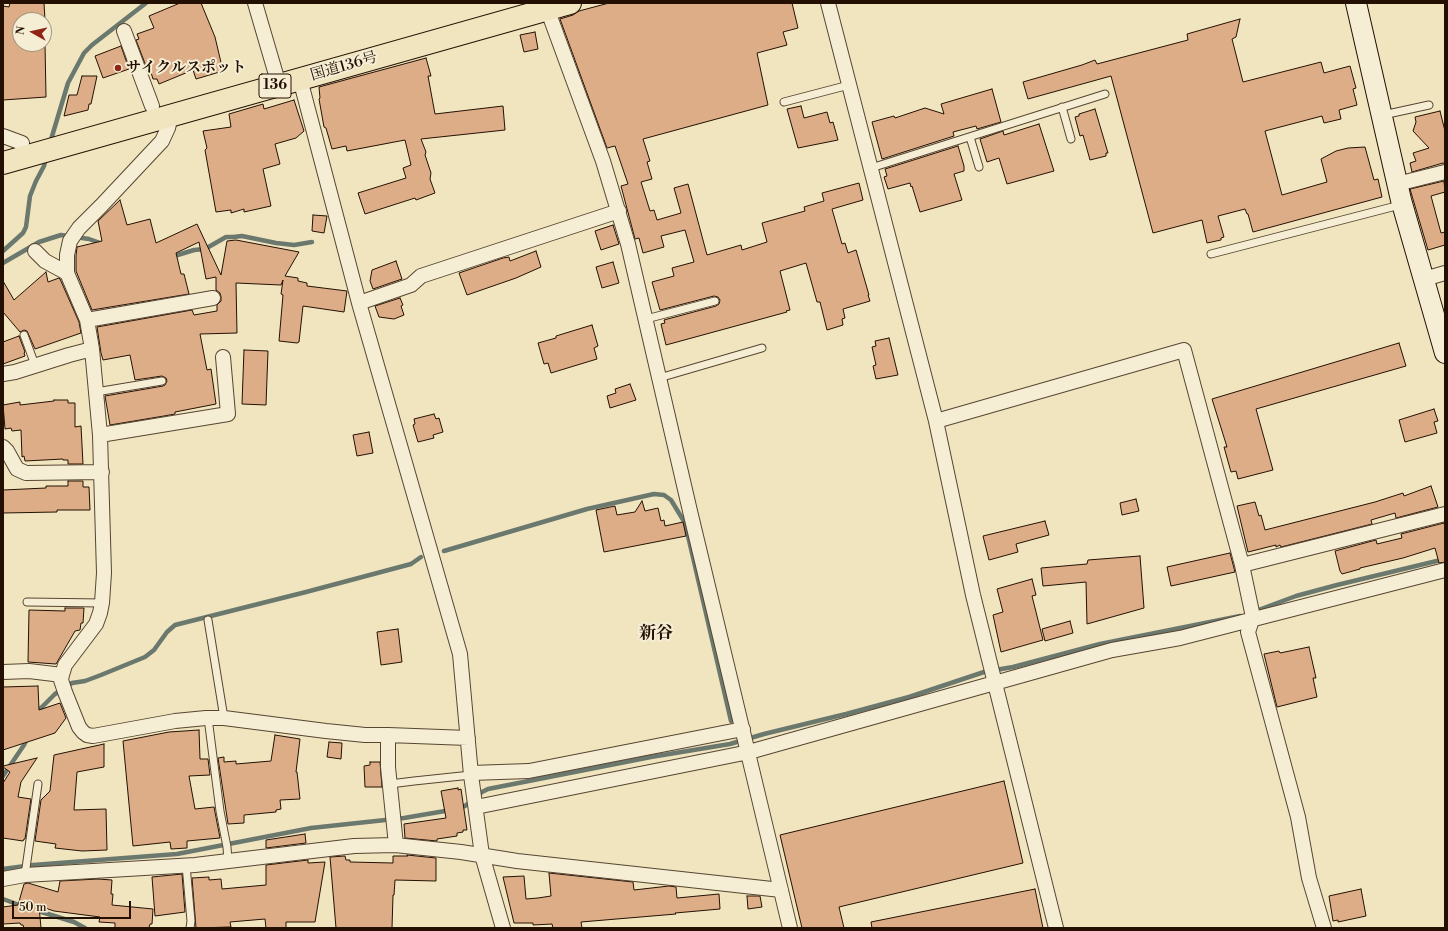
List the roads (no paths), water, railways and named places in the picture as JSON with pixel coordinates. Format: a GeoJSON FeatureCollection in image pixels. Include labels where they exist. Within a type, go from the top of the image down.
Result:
{"type":"FeatureCollection","features":[{"type":"Feature","properties":{"kind":"highway","name":"国道136号"},"geometry":{"type":"LineString","coordinates":[[3,163],[161,111],[277,78],[514,3]]}},
{"type":"Feature","properties":{"kind":"highway","name":"国道136号"},"geometry":{"type":"LineString","coordinates":[[277,78],[300,79],[546,6],[570,3]]}},
{"type":"Feature","properties":{"kind":"highway","name":"国道136号"},"geometry":{"type":"LineString","coordinates":[[9,142],[161,111]]}},
{"type":"Feature","properties":{"kind":"street"},"geometry":{"type":"LineString","coordinates":[[255,3],[277,78]]}},
{"type":"Feature","properties":{"kind":"street"},"geometry":{"type":"LineString","coordinates":[[828,3],[936,420],[973,595],[1056,928]]}},
{"type":"Feature","properties":{"kind":"street"},"geometry":{"type":"LineString","coordinates":[[1356,3],[1402,205],[1445,353]]}},
{"type":"Feature","properties":{"kind":"street"},"geometry":{"type":"LineString","coordinates":[[546,6],[602,161],[619,211],[628,244],[790,928]]}},
{"type":"Feature","properties":{"kind":"street"},"geometry":{"type":"LineString","coordinates":[[124,31],[168,128],[162,141],[79,228],[70,241],[67,255],[67,273],[87,320],[92,350],[102,472],[104,573],[102,603],[96,624],[65,665],[61,680],[79,727],[87,735],[93,736],[175,721],[224,718],[365,735],[468,738]]}},
{"type":"Feature","properties":{"kind":"street"},"geometry":{"type":"LineString","coordinates":[[300,79],[359,303],[460,654],[472,778],[482,855],[503,928]]}},
{"type":"Feature","properties":{"kind":"street"},"geometry":{"type":"LineString","coordinates":[[1397,184],[1445,172]]}},
{"type":"Feature","properties":{"kind":"street"},"geometry":{"type":"LineString","coordinates":[[359,303],[411,285],[421,276],[619,211]]}},
{"type":"Feature","properties":{"kind":"street"},"geometry":{"type":"LineString","coordinates":[[35,250],[45,261],[67,273]]}},
{"type":"Feature","properties":{"kind":"street"},"geometry":{"type":"LineString","coordinates":[[1424,279],[1445,273]]}},
{"type":"Feature","properties":{"kind":"street"},"geometry":{"type":"LineString","coordinates":[[87,320],[213,298]]}},
{"type":"Feature","properties":{"kind":"street"},"geometry":{"type":"LineString","coordinates":[[3,374],[92,350]]}},
{"type":"Feature","properties":{"kind":"street"},"geometry":{"type":"LineString","coordinates":[[936,420],[1184,350],[1242,565],[1253,616],[1248,632],[1298,817],[1309,878],[1324,928]]}},
{"type":"Feature","properties":{"kind":"street"},"geometry":{"type":"LineString","coordinates":[[100,436],[228,414],[223,357]]}},
{"type":"Feature","properties":{"kind":"street"},"geometry":{"type":"LineString","coordinates":[[3,447],[7,451],[17,469],[26,474],[102,472]]}},
{"type":"Feature","properties":{"kind":"street"},"geometry":{"type":"LineString","coordinates":[[1242,565],[1445,514]]}},
{"type":"Feature","properties":{"kind":"street"},"geometry":{"type":"LineString","coordinates":[[476,806],[749,752],[1112,650],[1180,638],[1445,570]]}},
{"type":"Feature","properties":{"kind":"street"},"geometry":{"type":"LineString","coordinates":[[3,672],[29,671],[62,675]]}},
{"type":"Feature","properties":{"kind":"street"},"geometry":{"type":"LineString","coordinates":[[472,778],[529,771],[743,729]]}},
{"type":"Feature","properties":{"kind":"street"},"geometry":{"type":"LineString","coordinates":[[388,735],[388,767],[396,845]]}},
{"type":"Feature","properties":{"kind":"street"},"geometry":{"type":"LineString","coordinates":[[3,880],[10,877],[25,875],[186,865],[354,846],[396,845],[482,855],[517,861],[781,890]]}},
{"type":"Feature","properties":{"kind":"lane"},"geometry":{"type":"LineString","coordinates":[[784,102],[849,85]]}},
{"type":"Feature","properties":{"kind":"lane"},"geometry":{"type":"LineString","coordinates":[[871,168],[1104,94]]}},
{"type":"Feature","properties":{"kind":"lane"},"geometry":{"type":"LineString","coordinates":[[1382,115],[1429,105]]}},
{"type":"Feature","properties":{"kind":"lane"},"geometry":{"type":"LineString","coordinates":[[1062,107],[1071,139]]}},
{"type":"Feature","properties":{"kind":"lane"},"geometry":{"type":"LineString","coordinates":[[970,136],[979,167]]}},
{"type":"Feature","properties":{"kind":"lane"},"geometry":{"type":"LineString","coordinates":[[1211,254],[1402,205]]}},
{"type":"Feature","properties":{"kind":"lane"},"geometry":{"type":"LineString","coordinates":[[646,319],[715,301]]}},
{"type":"Feature","properties":{"kind":"lane"},"geometry":{"type":"LineString","coordinates":[[24,335],[35,365]]}},
{"type":"Feature","properties":{"kind":"lane"},"geometry":{"type":"LineString","coordinates":[[659,378],[762,348]]}},
{"type":"Feature","properties":{"kind":"lane"},"geometry":{"type":"LineString","coordinates":[[96,392],[162,381]]}},
{"type":"Feature","properties":{"kind":"lane"},"geometry":{"type":"LineString","coordinates":[[26,602],[102,603]]}},
{"type":"Feature","properties":{"kind":"lane"},"geometry":{"type":"LineString","coordinates":[[208,620],[224,718]]}},
{"type":"Feature","properties":{"kind":"lane"},"geometry":{"type":"LineString","coordinates":[[208,718],[228,861]]}},
{"type":"Feature","properties":{"kind":"lane"},"geometry":{"type":"LineString","coordinates":[[390,784],[414,780],[472,778]]}},
{"type":"Feature","properties":{"kind":"lane"},"geometry":{"type":"LineString","coordinates":[[25,875],[38,784]]}},
{"type":"Feature","properties":{"kind":"lane"},"geometry":{"type":"LineString","coordinates":[[186,865],[189,893],[190,928]]}},
{"type":"Feature","properties":{"kind":"waterway"},"geometry":{"type":"LineString","coordinates":[[50,143],[68,83],[84,53],[92,45],[146,3]]}},
{"type":"Feature","properties":{"kind":"waterway"},"geometry":{"type":"LineString","coordinates":[[3,251],[23,233],[26,227],[30,196],[44,166],[46,158]]}},
{"type":"Feature","properties":{"kind":"waterway"},"geometry":{"type":"LineString","coordinates":[[3,263],[39,242],[61,235],[89,239],[103,244]]}},
{"type":"Feature","properties":{"kind":"waterway"},"geometry":{"type":"LineString","coordinates":[[171,257],[194,250],[205,249],[226,237],[242,236],[294,245],[312,242]]}},
{"type":"Feature","properties":{"kind":"waterway"},"geometry":{"type":"LineString","coordinates":[[444,551],[587,509],[654,494],[664,495],[671,500],[685,523],[731,721]]}},
{"type":"Feature","properties":{"kind":"waterway"},"geometry":{"type":"LineString","coordinates":[[37,715],[39,710],[55,694],[72,683],[85,681],[145,657],[154,650],[167,632],[175,625],[411,564],[421,557]]}},
{"type":"Feature","properties":{"kind":"waterway"},"geometry":{"type":"LineString","coordinates":[[1253,612],[1296,596],[1445,559]]}},
{"type":"Feature","properties":{"kind":"waterway"},"geometry":{"type":"LineString","coordinates":[[458,808],[465,806],[488,789],[651,757],[730,744],[909,697],[984,672],[1013,667],[1100,644],[1240,616]]}},
{"type":"Feature","properties":{"kind":"waterway"},"geometry":{"type":"LineString","coordinates":[[3,776],[27,739]]}},
{"type":"Feature","properties":{"kind":"waterway"},"geometry":{"type":"LineString","coordinates":[[3,869],[33,865],[177,854],[311,828],[404,818],[451,810]]}},
{"type":"Feature","properties":{"kind":"waterway"},"geometry":{"type":"LineString","coordinates":[[3,899],[22,906]]}},
{"type":"Feature","properties":{"kind":"waterway"},"geometry":{"type":"LineString","coordinates":[[35,910],[74,922],[85,928]]}},
{"type":"Feature","properties":{"kind":"place","name":"サイクルスポット"},"geometry":{"type":"Point","coordinates":[118,68]}},
{"type":"Feature","properties":{"kind":"district","name":"新谷"},"geometry":{"type":"Point","coordinates":[656,634]}}]}
